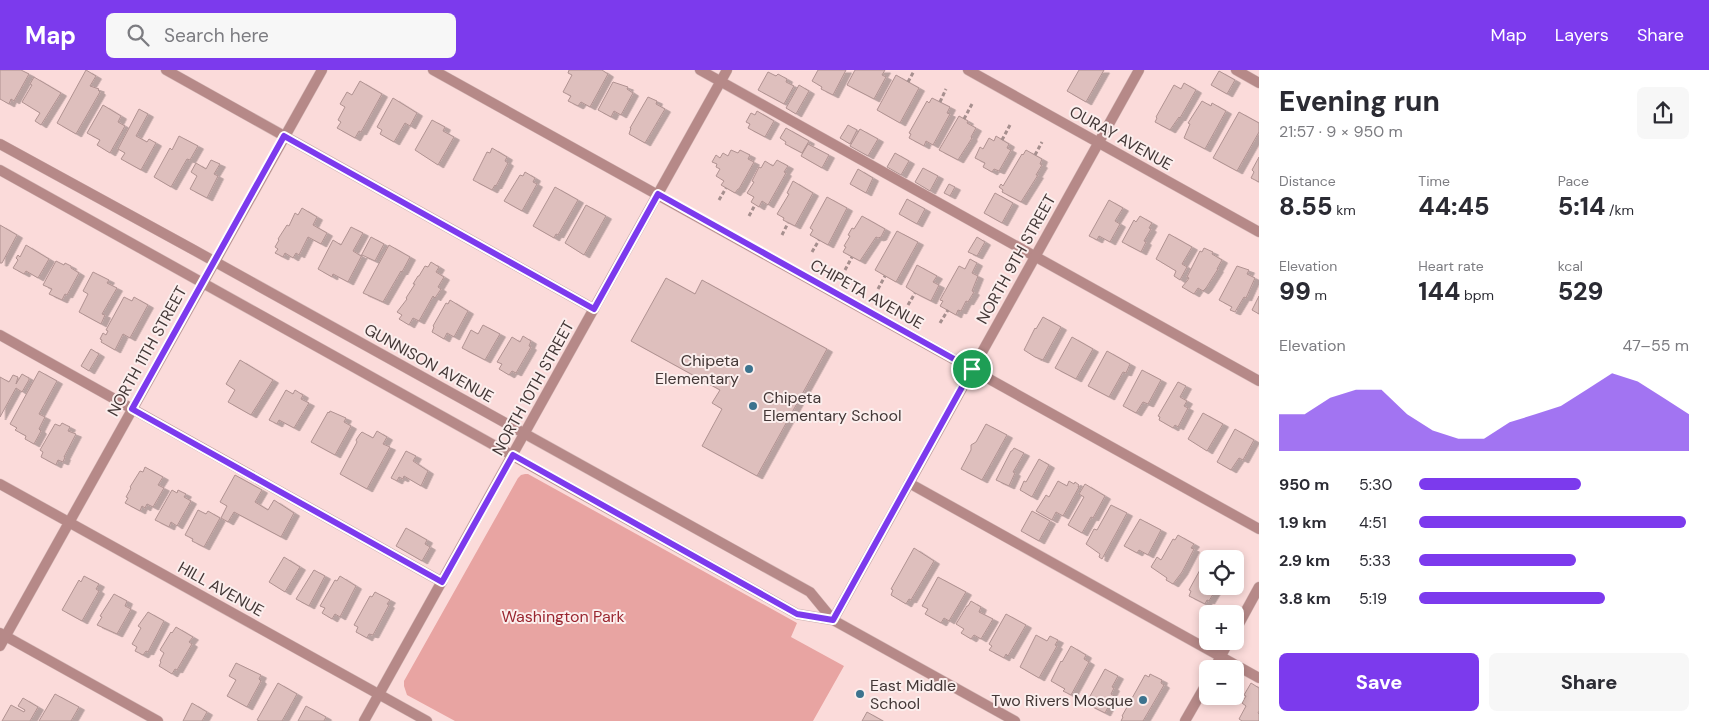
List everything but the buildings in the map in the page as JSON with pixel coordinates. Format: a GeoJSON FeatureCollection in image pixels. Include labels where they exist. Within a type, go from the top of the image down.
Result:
{"type":"FeatureCollection","features":[{"type":"Feature","properties":{"kind":"street"},"geometry":{"type":"LineString","coordinates":[[166,70],[594,309]]}},
{"type":"Feature","properties":{"kind":"street","name":"NORTH 11TH STREET"},"geometry":{"type":"LineString","coordinates":[[0,646],[3,634],[69,522],[322,70]]}},
{"type":"Feature","properties":{"kind":"street","name":"CHIPETA AVENUE"},"geometry":{"type":"LineString","coordinates":[[433,70],[1259,529]]}},
{"type":"Feature","properties":{"kind":"street"},"geometry":{"type":"LineString","coordinates":[[700,70],[1259,381]]}},
{"type":"Feature","properties":{"kind":"street","name":"NORTH 10TH STREET"},"geometry":{"type":"LineString","coordinates":[[364,721],[727,70]]}},
{"type":"Feature","properties":{"kind":"street","name":"OURAY AVENUE"},"geometry":{"type":"LineString","coordinates":[[968,70],[1259,232]]}},
{"type":"Feature","properties":{"kind":"street","name":"NORTH 9TH STREET"},"geometry":{"type":"LineString","coordinates":[[833,620],[1139,70]]}},
{"type":"Feature","properties":{"kind":"street"},"geometry":{"type":"LineString","coordinates":[[1236,70],[1259,83]]}},
{"type":"Feature","properties":{"kind":"street","name":"GUNNISON AVENUE"},"geometry":{"type":"LineString","coordinates":[[0,144],[810,592],[833,620]]}},
{"type":"Feature","properties":{"kind":"street","name":"GUNNISON AVENUE"},"geometry":{"type":"LineString","coordinates":[[0,170],[797,614],[833,620],[1015,721]]}},
{"type":"Feature","properties":{"kind":"street"},"geometry":{"type":"LineString","coordinates":[[0,335],[442,582]]}},
{"type":"Feature","properties":{"kind":"street"},"geometry":{"type":"LineString","coordinates":[[909,483],[1259,678]]}},
{"type":"Feature","properties":{"kind":"street","name":"HILL AVENUE"},"geometry":{"type":"LineString","coordinates":[[0,484],[427,721]]}},
{"type":"Feature","properties":{"kind":"street"},"geometry":{"type":"LineString","coordinates":[[1244,614],[1259,587]]}},
{"type":"Feature","properties":{"kind":"street"},"geometry":{"type":"LineString","coordinates":[[3,634],[158,721]]}},
{"type":"Feature","properties":{"kind":"street"},"geometry":{"type":"LineString","coordinates":[[1219,660],[1224,650]]}},
{"type":"Feature","properties":{"kind":"street"},"geometry":{"type":"LineString","coordinates":[[1185,721],[1199,697]]}},
{"type":"Feature","properties":{"kind":"path"},"geometry":{"type":"LineString","coordinates":[[908,82],[914,71]]}},
{"type":"Feature","properties":{"kind":"path"},"geometry":{"type":"LineString","coordinates":[[940,102],[946,89]]}},
{"type":"Feature","properties":{"kind":"path"},"geometry":{"type":"LineString","coordinates":[[964,119],[972,104]]}},
{"type":"Feature","properties":{"kind":"path"},"geometry":{"type":"LineString","coordinates":[[1002,140],[1010,125]]}},
{"type":"Feature","properties":{"kind":"path"},"geometry":{"type":"LineString","coordinates":[[1035,155],[1042,142]]}},
{"type":"Feature","properties":{"kind":"path"},"geometry":{"type":"LineString","coordinates":[[719,200],[726,188]]}},
{"type":"Feature","properties":{"kind":"path"},"geometry":{"type":"LineString","coordinates":[[749,216],[755,205]]}},
{"type":"Feature","properties":{"kind":"path"},"geometry":{"type":"LineString","coordinates":[[782,235],[788,223]]}},
{"type":"Feature","properties":{"kind":"path"},"geometry":{"type":"LineString","coordinates":[[812,252],[819,240]]}},
{"type":"Feature","properties":{"kind":"path"},"geometry":{"type":"LineString","coordinates":[[845,270],[852,257]]}},
{"type":"Feature","properties":{"kind":"path"},"geometry":{"type":"LineString","coordinates":[[878,288],[886,276]]}},
{"type":"Feature","properties":{"kind":"path"},"geometry":{"type":"LineString","coordinates":[[908,305],[915,293]]}},
{"type":"Feature","properties":{"kind":"path"},"geometry":{"type":"LineString","coordinates":[[940,323],[948,310]]}},
{"type":"Feature","properties":{"kind":"green space","name":"Washington Park"},"geometry":{"type":"Polygon","coordinates":[[[525,474],[797,623],[791,637],[844,666],[813,721],[455,721],[407,695],[404,681],[518,478],[525,474]]]}},
{"type":"Feature","properties":{"kind":"place","name":"Chipeta Elementary"},"geometry":{"type":"Point","coordinates":[749,369]}},
{"type":"Feature","properties":{"kind":"place","name":"Chipeta Elementary School"},"geometry":{"type":"Point","coordinates":[753,406]}},
{"type":"Feature","properties":{"kind":"place","name":"East Middle School"},"geometry":{"type":"Point","coordinates":[860,694]}},
{"type":"Feature","properties":{"kind":"place","name":"Two Rivers Mosque"},"geometry":{"type":"Point","coordinates":[1143,700]}},
{"type":"Feature","properties":{"kind":"route"},"geometry":{"type":"LineString","coordinates":[[284,136],[594,309],[658,194],[972,369],[833,620],[797,614],[513,455],[442,582],[132,409],[284,136]]}}]}
